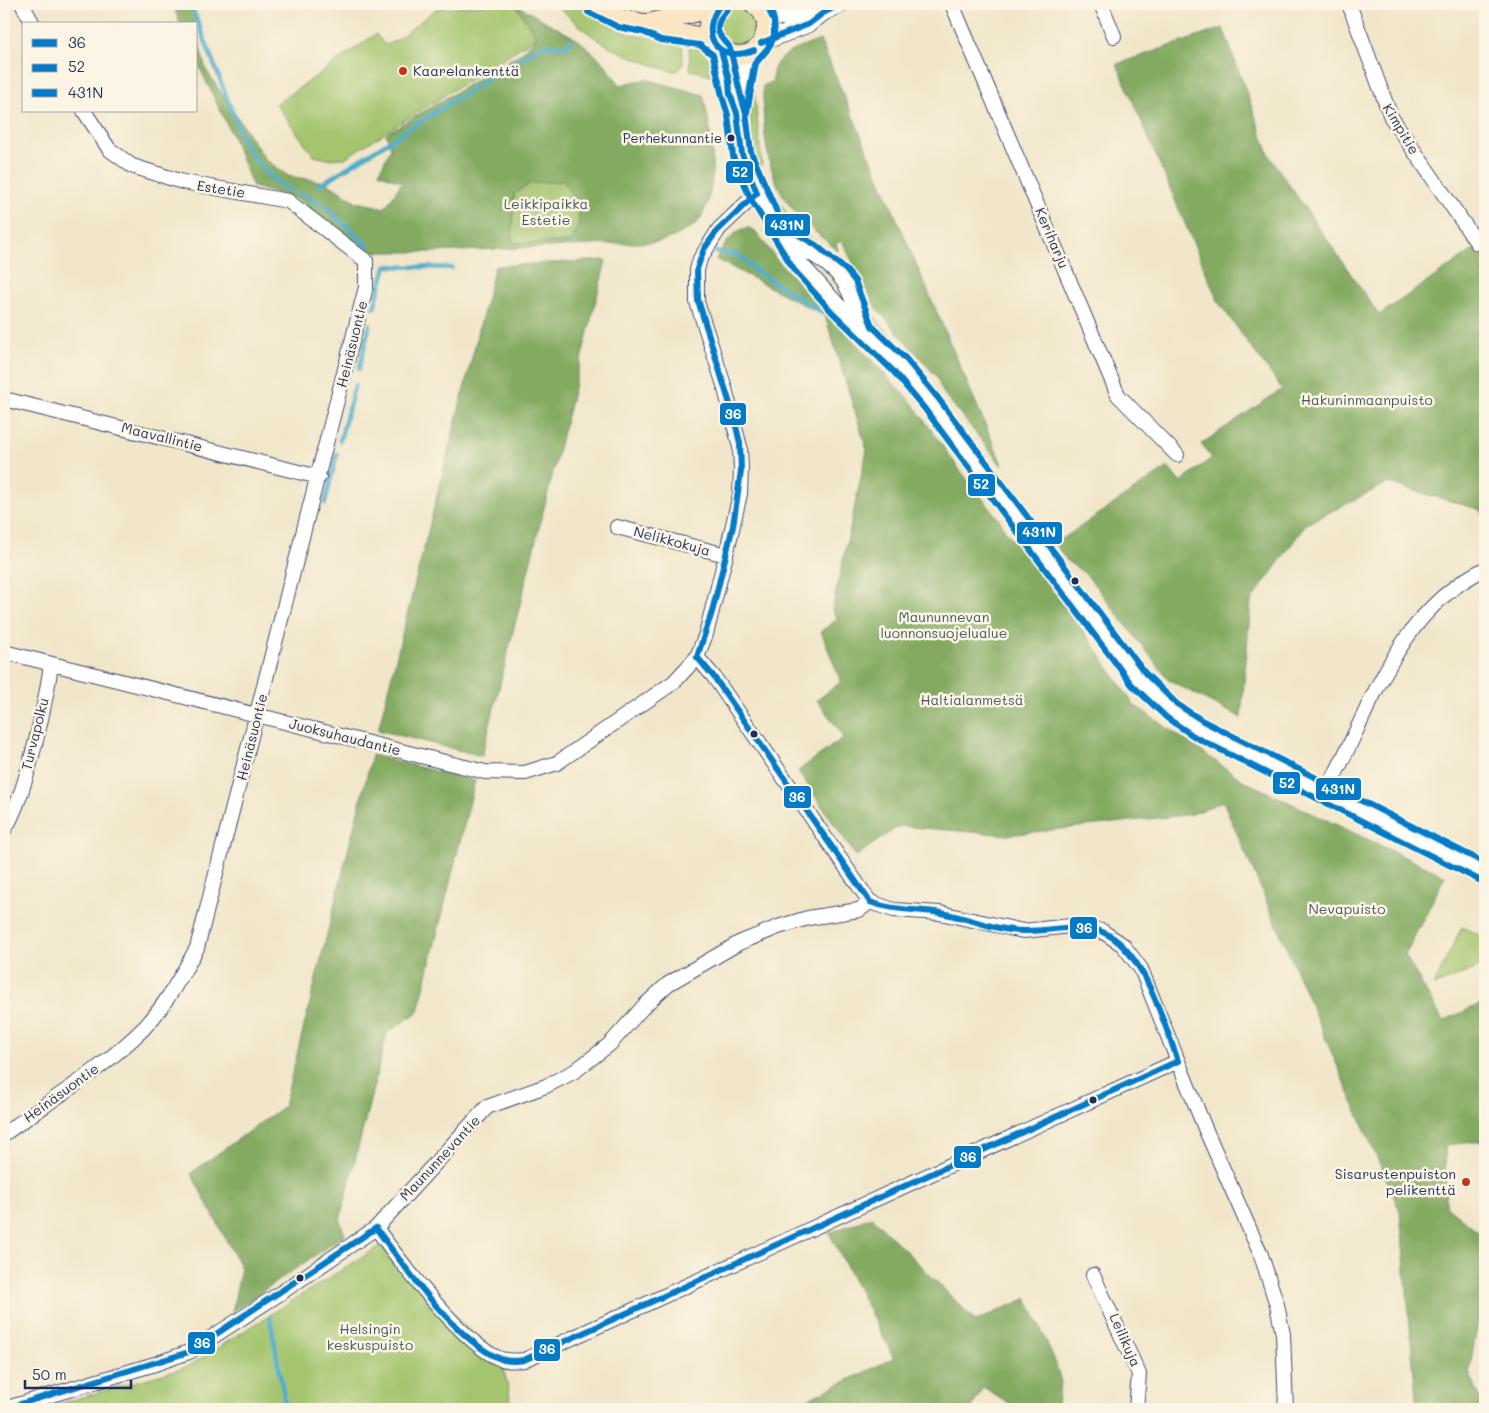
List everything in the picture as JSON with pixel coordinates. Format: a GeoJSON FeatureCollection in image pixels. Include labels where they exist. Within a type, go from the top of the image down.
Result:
{"type":"FeatureCollection","features":[{"type":"Feature","properties":{"kind":"main road"},"geometry":{"type":"LineString","coordinates":[[592,4],[621,18],[646,24],[664,32],[703,37],[735,56],[756,48],[766,27],[758,7]]}},
{"type":"Feature","properties":{"kind":"main road"},"geometry":{"type":"LineString","coordinates":[[646,24],[719,6]]}},
{"type":"Feature","properties":{"kind":"main road"},"geometry":{"type":"LineString","coordinates":[[717,47],[709,25],[719,6]]}},
{"type":"Feature","properties":{"kind":"street"},"geometry":{"type":"LineString","coordinates":[[22,4],[32,22]]}},
{"type":"Feature","properties":{"kind":"street"},"geometry":{"type":"LineString","coordinates":[[737,113],[744,71],[756,48],[809,24],[823,13],[841,4]]}},
{"type":"Feature","properties":{"kind":"street","name":"Keriharju"},"geometry":{"type":"LineString","coordinates":[[952,4],[1118,395],[1177,455]]}},
{"type":"Feature","properties":{"kind":"street"},"geometry":{"type":"LineString","coordinates":[[1101,4],[1114,36]]}},
{"type":"Feature","properties":{"kind":"street","name":"Kimpitie"},"geometry":{"type":"LineString","coordinates":[[1349,4],[1391,117],[1476,243]]}},
{"type":"Feature","properties":{"kind":"street"},"geometry":{"type":"LineString","coordinates":[[758,7],[791,18],[823,13]]}},
{"type":"Feature","properties":{"kind":"street"},"geometry":{"type":"LineString","coordinates":[[717,47],[729,80],[730,94],[737,113],[742,154],[756,194],[786,238],[800,264],[838,306],[899,365],[931,403],[1050,564],[1149,691],[1172,712],[1199,729],[1485,873]]}},
{"type":"Feature","properties":{"kind":"street","name":"Estetie"},"geometry":{"type":"LineString","coordinates":[[85,112],[109,149],[132,166],[183,182],[288,201],[366,261]]}},
{"type":"Feature","properties":{"kind":"street","name":"Juoksuhaudantie"},"geometry":{"type":"LineString","coordinates":[[4,652],[485,772],[525,773],[557,763],[674,682],[697,657],[706,634],[740,494],[740,447],[724,385],[697,302],[696,282],[700,259],[709,241],[756,194]]}},
{"type":"Feature","properties":{"kind":"street","name":"Heinäsuontie"},"geometry":{"type":"LineString","coordinates":[[4,1134],[103,1063],[144,1028],[168,998],[197,948],[319,477],[366,287],[366,261]]}},
{"type":"Feature","properties":{"kind":"street","name":"Maavallintie"},"geometry":{"type":"LineString","coordinates":[[4,399],[319,477]]}},
{"type":"Feature","properties":{"kind":"street","name":"Nelikkokuja"},"geometry":{"type":"LineString","coordinates":[[617,527],[726,555]]}},
{"type":"Feature","properties":{"kind":"street"},"geometry":{"type":"LineString","coordinates":[[1326,792],[1396,651],[1415,624],[1448,591],[1485,569]]}},
{"type":"Feature","properties":{"kind":"street"},"geometry":{"type":"LineString","coordinates":[[697,657],[714,677],[870,902],[894,910],[940,913],[1023,931],[1071,926],[1102,931],[1123,945],[1141,969],[1269,1280],[1283,1334],[1286,1409]]}},
{"type":"Feature","properties":{"kind":"street","name":"Turvapolku"},"geometry":{"type":"LineString","coordinates":[[4,830],[16,806],[43,708],[51,664]]}},
{"type":"Feature","properties":{"kind":"street","name":"Maununnevantie"},"geometry":{"type":"LineString","coordinates":[[4,1409],[155,1364],[188,1352],[282,1292],[376,1228],[487,1107],[546,1086],[575,1071],[610,1044],[644,1006],[668,984],[739,943],[778,927],[808,918],[858,910],[870,902]]}},
{"type":"Feature","properties":{"kind":"street"},"geometry":{"type":"LineString","coordinates":[[376,1228],[418,1282],[465,1334],[487,1352],[501,1359],[524,1360],[1178,1061]]}},
{"type":"Feature","properties":{"kind":"street","name":"Leilikuja"},"geometry":{"type":"LineString","coordinates":[[1093,1275],[1139,1374],[1136,1409]]}},
{"type":"Feature","properties":{"kind":"green space"},"geometry":{"type":"Polygon","coordinates":[[[173,4],[192,4],[195,22],[179,22],[173,4]]]}},
{"type":"Feature","properties":{"kind":"green space","name":"Kaarelankenttä"},"geometry":{"type":"Polygon","coordinates":[[[515,4],[537,37],[345,158],[327,159],[314,156],[276,104],[376,34],[385,45],[397,40],[436,9],[515,4]]]}},
{"type":"Feature","properties":{"kind":"green space"},"geometry":{"type":"Polygon","coordinates":[[[515,4],[580,41],[605,64],[620,85],[646,79],[703,95],[711,141],[712,175],[706,206],[697,223],[668,239],[657,242],[433,252],[369,252],[357,246],[299,200],[253,187],[232,135],[198,64],[198,39],[206,70],[265,159],[288,176],[325,182],[357,202],[385,208],[402,182],[379,173],[391,148],[386,134],[521,53],[537,37],[515,4]],[[564,181],[531,183],[514,194],[512,243],[570,242],[578,226],[579,218],[576,204],[564,181]]]}},
{"type":"Feature","properties":{"kind":"green space"},"geometry":{"type":"Polygon","coordinates":[[[556,4],[582,4],[606,23],[628,33],[652,38],[682,39],[683,64],[678,71],[670,70],[617,51],[596,39],[556,4]]]}},
{"type":"Feature","properties":{"kind":"green space"},"geometry":{"type":"Polygon","coordinates":[[[737,7],[750,13],[756,26],[750,39],[737,45],[724,39],[718,26],[724,13],[737,7]]]}},
{"type":"Feature","properties":{"kind":"green space","name":"Hakuninmaanpuisto"},"geometry":{"type":"Polygon","coordinates":[[[1223,28],[1270,157],[1379,315],[1485,242],[1485,518],[1481,510],[1388,483],[1306,524],[1251,601],[1241,718],[1169,680],[1086,574],[1067,561],[1055,544],[1168,467],[1180,482],[1212,458],[1201,444],[1282,389],[1219,303],[1117,64],[1223,28]]]}},
{"type":"Feature","properties":{"kind":"green space"},"geometry":{"type":"Polygon","coordinates":[[[689,39],[701,44],[710,52],[722,74],[716,76],[690,70],[689,39]]]}},
{"type":"Feature","properties":{"kind":"green space"},"geometry":{"type":"Polygon","coordinates":[[[820,40],[1003,467],[942,391],[937,377],[876,308],[842,241],[836,243],[838,251],[807,225],[791,207],[775,179],[770,164],[765,134],[763,86],[773,81],[773,72],[781,59],[796,50],[820,40]]]}},
{"type":"Feature","properties":{"kind":"green space"},"geometry":{"type":"Polygon","coordinates":[[[748,87],[754,89],[762,165],[757,168],[752,138],[748,87]]]}},
{"type":"Feature","properties":{"kind":"green space"},"geometry":{"type":"Polygon","coordinates":[[[763,175],[788,216],[810,238],[840,261],[849,271],[869,310],[912,359],[926,384],[846,294],[786,222],[765,189],[760,176],[763,175]]]}},
{"type":"Feature","properties":{"kind":"green space","name":"Leikkipaikka Estetie"},"geometry":{"type":"Polygon","coordinates":[[[564,181],[576,204],[579,218],[578,226],[570,242],[512,243],[514,193],[531,183],[564,181]]]}},
{"type":"Feature","properties":{"kind":"green space","name":"Haltialanmetsä"},"geometry":{"type":"Polygon","coordinates":[[[749,228],[757,233],[778,261],[912,403],[959,469],[1001,522],[1004,529],[1083,630],[1134,705],[1244,781],[1445,876],[1405,955],[1443,1021],[1485,1002],[1485,1141],[1445,1145],[1446,1206],[1485,1237],[1485,1285],[1469,1372],[1482,1402],[1485,1401],[1485,1409],[1417,1409],[1400,1211],[1223,801],[1193,814],[1008,835],[899,826],[856,856],[798,771],[844,737],[817,700],[841,682],[821,631],[838,619],[832,611],[867,450],[825,316],[716,259],[734,235],[739,231],[749,228]]]}},
{"type":"Feature","properties":{"kind":"green space"},"geometry":{"type":"Polygon","coordinates":[[[606,260],[482,756],[378,730],[495,266],[606,260]]]}},
{"type":"Feature","properties":{"kind":"green space"},"geometry":{"type":"Polygon","coordinates":[[[372,755],[475,781],[418,1012],[387,1033],[340,1220],[345,1235],[232,1312],[241,1268],[191,1173],[284,1106],[372,755]]]}},
{"type":"Feature","properties":{"kind":"green space"},"geometry":{"type":"Polygon","coordinates":[[[1462,927],[1485,938],[1485,965],[1433,986],[1462,927]]]}},
{"type":"Feature","properties":{"kind":"green space"},"geometry":{"type":"Polygon","coordinates":[[[872,1217],[976,1321],[1027,1298],[1055,1361],[1061,1382],[1056,1409],[1019,1409],[983,1387],[971,1409],[787,1409],[894,1358],[829,1233],[872,1217]]]}},
{"type":"Feature","properties":{"kind":"green space","name":"Helsingin keskuspuisto"},"geometry":{"type":"Polygon","coordinates":[[[386,1242],[418,1282],[501,1359],[513,1409],[41,1409],[187,1367],[386,1242]]]}},
{"type":"Feature","properties":{"kind":"waterway"},"geometry":{"type":"LineString","coordinates":[[191,4],[198,22]]}},
{"type":"Feature","properties":{"kind":"waterway"},"geometry":{"type":"LineString","coordinates":[[198,22],[245,145],[263,169],[280,185],[291,190]]}},
{"type":"Feature","properties":{"kind":"waterway"},"geometry":{"type":"LineString","coordinates":[[318,186],[536,49],[546,45],[564,47],[571,41]]}},
{"type":"Feature","properties":{"kind":"waterway"},"geometry":{"type":"LineString","coordinates":[[300,193],[326,207],[368,246]]}},
{"type":"Feature","properties":{"kind":"waterway"},"geometry":{"type":"LineString","coordinates":[[716,252],[738,255],[756,271],[824,314]]}},
{"type":"Feature","properties":{"kind":"waterway"},"geometry":{"type":"LineString","coordinates":[[374,308],[386,266],[452,268]]}},
{"type":"Feature","properties":{"kind":"waterway"},"geometry":{"type":"LineString","coordinates":[[359,369],[370,324]]}},
{"type":"Feature","properties":{"kind":"waterway"},"geometry":{"type":"LineString","coordinates":[[340,440],[355,385]]}},
{"type":"Feature","properties":{"kind":"waterway"},"geometry":{"type":"LineString","coordinates":[[325,503],[337,454]]}},
{"type":"Feature","properties":{"kind":"waterway"},"geometry":{"type":"LineString","coordinates":[[270,1317],[286,1409]]}},
{"type":"Feature","properties":{"kind":"transit line","name":"36"},"geometry":{"type":"LineString","coordinates":[[721,4],[714,15],[711,26],[711,36],[715,44],[721,50],[730,53],[741,54],[754,50]]}},
{"type":"Feature","properties":{"kind":"transit line","name":"52"},"geometry":{"type":"LineString","coordinates":[[746,118],[756,63],[767,50],[774,36],[774,21],[766,4]]}},
{"type":"Feature","properties":{"kind":"transit line","name":"431N"},"geometry":{"type":"LineString","coordinates":[[767,4],[774,21],[773,39],[754,65],[746,113],[751,152],[777,212],[792,231],[816,245],[846,270],[855,281],[872,326],[906,359],[938,398],[1145,673],[1177,704],[1203,721],[1485,863]]}},
{"type":"Feature","properties":{"kind":"transit line","name":"36"},"geometry":{"type":"LineString","coordinates":[[761,43],[809,24],[823,13],[841,4]]}},
{"type":"Feature","properties":{"kind":"transit line","name":"431N"},"geometry":{"type":"LineString","coordinates":[[728,9],[719,21],[718,30],[730,49],[745,110]]}},
{"type":"Feature","properties":{"kind":"transit line","name":"52"},"geometry":{"type":"LineString","coordinates":[[588,12],[618,27],[643,32],[661,40],[700,45],[713,55],[728,115],[733,156],[750,198],[794,270],[832,312],[893,371],[924,408],[1132,685],[1167,718],[1195,737],[1481,881]]}},
{"type":"Feature","properties":{"kind":"transit line","name":"36"},"geometry":{"type":"LineString","coordinates":[[721,50],[729,80],[730,94],[737,113],[742,154],[757,193]]}},
{"type":"Feature","properties":{"kind":"transit line","name":"36"},"geometry":{"type":"LineString","coordinates":[[697,657],[712,612],[733,526],[741,471],[740,443],[733,414],[698,300],[697,269],[704,249],[717,231],[757,193]]}},
{"type":"Feature","properties":{"kind":"transit line","name":"36"},"geometry":{"type":"LineString","coordinates":[[697,657],[714,677],[870,902],[897,908],[952,915],[1016,931],[1084,928],[1109,935],[1124,947],[1148,983],[1178,1061]]}},
{"type":"Feature","properties":{"kind":"transit line","name":"36"},"geometry":{"type":"LineString","coordinates":[[376,1228],[432,1301],[467,1337],[484,1350],[501,1359],[510,1361],[524,1360],[1178,1061]]}},
{"type":"Feature","properties":{"kind":"transit line","name":"36"},"geometry":{"type":"LineString","coordinates":[[4,1409],[189,1352],[376,1228]]}},
{"type":"Feature","properties":{"kind":"place","name":"Kaarelankenttä"},"geometry":{"type":"Point","coordinates":[403,71]}},
{"type":"Feature","properties":{"kind":"place","name":"Perhekunnantie"},"geometry":{"type":"Point","coordinates":[731,138]}},
{"type":"Feature","properties":{"kind":"place","name":"Sisarustenpuiston pelikenttä"},"geometry":{"type":"Point","coordinates":[1466,1182]}},
{"type":"Feature","properties":{"kind":"park label","name":"Maununnevan luonnonsuojelualue"},"geometry":{"type":"Point","coordinates":[944,626]}},
{"type":"Feature","properties":{"kind":"park label","name":"Nevapuisto"},"geometry":{"type":"Point","coordinates":[1347,909]}}]}
